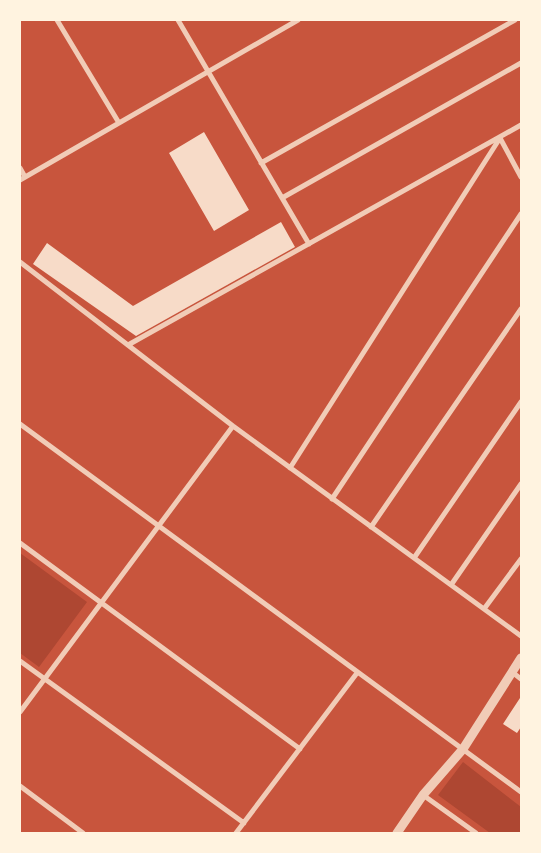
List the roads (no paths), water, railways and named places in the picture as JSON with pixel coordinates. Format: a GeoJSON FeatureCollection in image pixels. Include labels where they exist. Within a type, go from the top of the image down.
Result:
{"type":"FeatureCollection","features":[{"type":"Feature","properties":{"kind":"street"},"geometry":{"type":"LineString","coordinates":[[57,20],[118,123]]}},
{"type":"Feature","properties":{"kind":"street"},"geometry":{"type":"LineString","coordinates":[[178,20],[207,73],[309,244]]}},
{"type":"Feature","properties":{"kind":"street"},"geometry":{"type":"LineString","coordinates":[[20,168],[22,178],[298,20]]}},
{"type":"Feature","properties":{"kind":"street"},"geometry":{"type":"LineString","coordinates":[[261,163],[515,20]]}},
{"type":"Feature","properties":{"kind":"street"},"geometry":{"type":"LineString","coordinates":[[282,198],[521,63]]}},
{"type":"Feature","properties":{"kind":"street"},"geometry":{"type":"LineString","coordinates":[[128,345],[521,125]]}},
{"type":"Feature","properties":{"kind":"street"},"geometry":{"type":"LineString","coordinates":[[500,138],[521,177]]}},
{"type":"Feature","properties":{"kind":"street"},"geometry":{"type":"LineString","coordinates":[[290,468],[500,138]]}},
{"type":"Feature","properties":{"kind":"street"},"geometry":{"type":"LineString","coordinates":[[332,499],[521,214]]}},
{"type":"Feature","properties":{"kind":"street"},"geometry":{"type":"LineString","coordinates":[[20,262],[232,426],[521,636]]}},
{"type":"Feature","properties":{"kind":"street"},"geometry":{"type":"LineString","coordinates":[[371,527],[521,309]]}},
{"type":"Feature","properties":{"kind":"street"},"geometry":{"type":"LineString","coordinates":[[414,558],[521,402]]}},
{"type":"Feature","properties":{"kind":"street"},"geometry":{"type":"LineString","coordinates":[[20,424],[521,792]]}},
{"type":"Feature","properties":{"kind":"street"},"geometry":{"type":"LineString","coordinates":[[20,712],[232,426]]}},
{"type":"Feature","properties":{"kind":"street"},"geometry":{"type":"LineString","coordinates":[[451,585],[521,484]]}},
{"type":"Feature","properties":{"kind":"street"},"geometry":{"type":"LineString","coordinates":[[20,543],[300,749]]}},
{"type":"Feature","properties":{"kind":"street"},"geometry":{"type":"LineString","coordinates":[[484,609],[521,559]]}},
{"type":"Feature","properties":{"kind":"street"},"geometry":{"type":"LineString","coordinates":[[397,833],[423,795],[463,749],[521,658]]}},
{"type":"Feature","properties":{"kind":"street"},"geometry":{"type":"LineString","coordinates":[[20,661],[244,823]]}},
{"type":"Feature","properties":{"kind":"street"},"geometry":{"type":"LineString","coordinates":[[512,672],[521,679]]}},
{"type":"Feature","properties":{"kind":"street"},"geometry":{"type":"LineString","coordinates":[[236,833],[357,673]]}},
{"type":"Feature","properties":{"kind":"street"},"geometry":{"type":"LineString","coordinates":[[20,786],[83,833]]}},
{"type":"Feature","properties":{"kind":"street"},"geometry":{"type":"LineString","coordinates":[[423,795],[476,833]]}}]}
